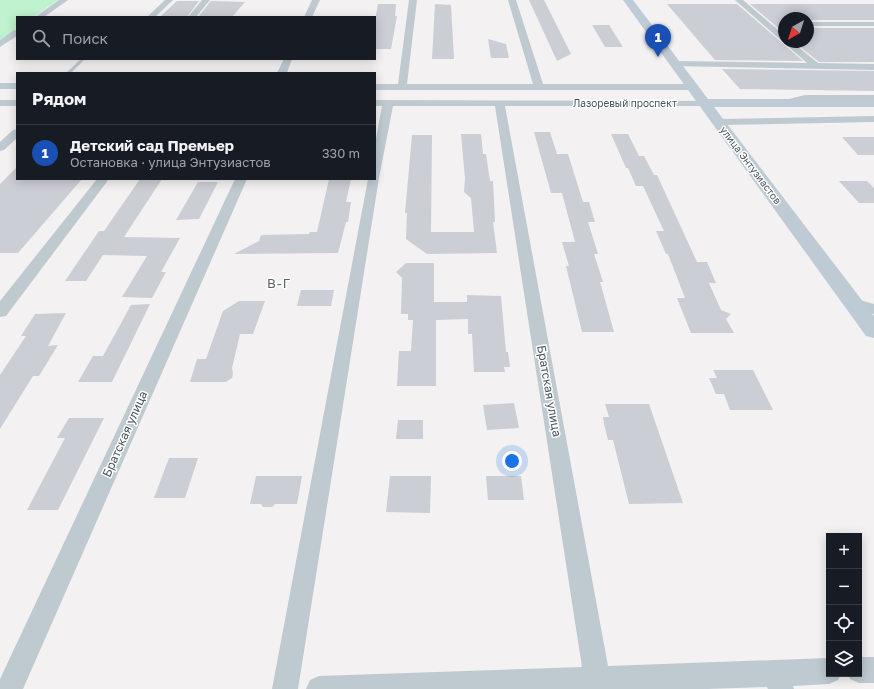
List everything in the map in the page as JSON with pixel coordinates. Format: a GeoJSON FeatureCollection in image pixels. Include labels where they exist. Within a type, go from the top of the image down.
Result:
{"type":"FeatureCollection","features":[{"type":"Feature","properties":{"kind":"street"},"geometry":{"type":"LineString","coordinates":[[40,16],[64,0]]}},
{"type":"Feature","properties":{"kind":"street"},"geometry":{"type":"LineString","coordinates":[[152,16],[169,0]]}},
{"type":"Feature","properties":{"kind":"street"},"geometry":{"type":"LineString","coordinates":[[193,16],[206,0]]}},
{"type":"Feature","properties":{"kind":"street"},"geometry":{"type":"LineString","coordinates":[[308,16],[316,0]]}},
{"type":"Feature","properties":{"kind":"street"},"geometry":{"type":"LineString","coordinates":[[402,87],[413,0]]}},
{"type":"Feature","properties":{"kind":"street"},"geometry":{"type":"LineString","coordinates":[[512,0],[539,87]]}},
{"type":"Feature","properties":{"kind":"street","name":"улица Энтузиастов"},"geometry":{"type":"LineString","coordinates":[[628,0],[674,64],[719,122],[874,331]]}},
{"type":"Feature","properties":{"kind":"street"},"geometry":{"type":"LineString","coordinates":[[739,0],[778,34]]}},
{"type":"Feature","properties":{"kind":"street"},"geometry":{"type":"LineString","coordinates":[[766,24],[778,24]]}},
{"type":"Feature","properties":{"kind":"street"},"geometry":{"type":"LineString","coordinates":[[814,24],[874,24]]}},
{"type":"Feature","properties":{"kind":"street"},"geometry":{"type":"LineString","coordinates":[[0,44],[16,33]]}},
{"type":"Feature","properties":{"kind":"street"},"geometry":{"type":"LineString","coordinates":[[794,48],[816,66]]}},
{"type":"Feature","properties":{"kind":"street"},"geometry":{"type":"LineString","coordinates":[[282,72],[288,60]]}},
{"type":"Feature","properties":{"kind":"street"},"geometry":{"type":"LineString","coordinates":[[674,64],[874,67]]}},
{"type":"Feature","properties":{"kind":"street"},"geometry":{"type":"LineString","coordinates":[[1,86],[16,86]]}},
{"type":"Feature","properties":{"kind":"street","name":"Лазоревый проспект"},"geometry":{"type":"LineString","coordinates":[[376,87],[692,87]]}},
{"type":"Feature","properties":{"kind":"street"},"geometry":{"type":"LineString","coordinates":[[785,103],[805,98],[874,98]]}},
{"type":"Feature","properties":{"kind":"street"},"geometry":{"type":"LineString","coordinates":[[0,103],[16,103]]}},
{"type":"Feature","properties":{"kind":"street","name":"Лазоревый проспект"},"geometry":{"type":"LineString","coordinates":[[376,103],[874,108]]}},
{"type":"Feature","properties":{"kind":"street"},"geometry":{"type":"LineString","coordinates":[[376,169],[388,103]]}},
{"type":"Feature","properties":{"kind":"street","name":"Лазоревый проспект"},"geometry":{"type":"LineString","coordinates":[[707,106],[785,103],[874,103]]}},
{"type":"Feature","properties":{"kind":"street","name":"Братская улица"},"geometry":{"type":"LineString","coordinates":[[500,104],[597,679]]}},
{"type":"Feature","properties":{"kind":"street"},"geometry":{"type":"LineString","coordinates":[[719,122],[874,119]]}},
{"type":"Feature","properties":{"kind":"street"},"geometry":{"type":"LineString","coordinates":[[0,148],[16,133]]}},
{"type":"Feature","properties":{"kind":"street"},"geometry":{"type":"LineString","coordinates":[[0,312],[102,180]]}},
{"type":"Feature","properties":{"kind":"street","name":"Братская улица"},"geometry":{"type":"LineString","coordinates":[[9,689],[241,180]]}},
{"type":"Feature","properties":{"kind":"street"},"geometry":{"type":"LineString","coordinates":[[284,689],[374,180]]}},
{"type":"Feature","properties":{"kind":"street"},"geometry":{"type":"LineString","coordinates":[[854,303],[874,309]]}},
{"type":"Feature","properties":{"kind":"street"},"geometry":{"type":"LineString","coordinates":[[862,670],[874,670]]}},
{"type":"Feature","properties":{"kind":"street"},"geometry":{"type":"LineString","coordinates":[[319,689],[395,688],[597,679],[778,680],[826,672]]}},
{"type":"Feature","properties":{"kind":"lane"},"geometry":{"type":"LineString","coordinates":[[69,72],[82,60]]}},
{"type":"Feature","properties":{"kind":"green space"},"geometry":{"type":"Polygon","coordinates":[[[0,0],[58,0],[34,16],[16,16],[16,29],[0,40],[0,0]]]}},
{"type":"Feature","properties":{"kind":"building"},"geometry":{"type":"Polygon","coordinates":[[[529,0],[544,0],[571,54],[557,61],[529,0]]]}},
{"type":"Feature","properties":{"kind":"building"},"geometry":{"type":"Polygon","coordinates":[[[177,1],[199,1],[188,16],[161,16],[177,1]]]}},
{"type":"Feature","properties":{"kind":"building"},"geometry":{"type":"Polygon","coordinates":[[[211,1],[245,2],[233,16],[199,16],[211,1]]]}},
{"type":"Feature","properties":{"kind":"building"},"geometry":{"type":"Polygon","coordinates":[[[378,4],[396,4],[395,16],[397,16],[391,49],[376,49],[376,16],[378,4]]]}},
{"type":"Feature","properties":{"kind":"building"},"geometry":{"type":"Polygon","coordinates":[[[435,4],[451,5],[454,59],[432,59],[435,4]]]}},
{"type":"Feature","properties":{"kind":"building"},"geometry":{"type":"Polygon","coordinates":[[[667,4],[737,4],[778,39],[778,48],[788,48],[803,61],[715,60],[667,4]]]}},
{"type":"Feature","properties":{"kind":"building"},"geometry":{"type":"Polygon","coordinates":[[[750,4],[874,4],[874,20],[814,20],[814,12],[778,12],[778,28],[750,4]]]}},
{"type":"Feature","properties":{"kind":"building"},"geometry":{"type":"Polygon","coordinates":[[[592,25],[609,25],[623,47],[605,47],[592,25]]]}},
{"type":"Feature","properties":{"kind":"building"},"geometry":{"type":"Polygon","coordinates":[[[814,28],[874,28],[874,62],[819,62],[802,48],[814,48],[814,28]]]}},
{"type":"Feature","properties":{"kind":"building"},"geometry":{"type":"Polygon","coordinates":[[[488,39],[506,44],[509,58],[491,58],[488,39]]]}},
{"type":"Feature","properties":{"kind":"building"},"geometry":{"type":"Polygon","coordinates":[[[722,69],[874,71],[874,91],[740,89],[722,69]]]}},
{"type":"Feature","properties":{"kind":"building"},"geometry":{"type":"Polygon","coordinates":[[[534,132],[550,132],[557,154],[568,154],[583,202],[589,202],[595,222],[588,222],[598,254],[594,254],[603,282],[600,282],[614,332],[582,332],[566,266],[569,266],[562,242],[575,242],[562,193],[551,193],[534,132]]]}},
{"type":"Feature","properties":{"kind":"building"},"geometry":{"type":"Polygon","coordinates":[[[461,134],[481,134],[483,154],[486,154],[490,181],[493,181],[495,222],[493,222],[497,253],[427,254],[406,239],[407,213],[405,213],[412,135],[432,135],[431,232],[474,232],[471,198],[464,192],[465,178],[461,134]]]}},
{"type":"Feature","properties":{"kind":"building"},"geometry":{"type":"Polygon","coordinates":[[[611,134],[628,134],[639,156],[644,156],[654,175],[657,175],[697,262],[707,262],[716,283],[709,283],[721,310],[731,314],[726,319],[734,333],[691,333],[677,298],[685,298],[668,254],[666,254],[656,231],[664,231],[643,186],[636,186],[628,168],[626,168],[611,134]]]}},
{"type":"Feature","properties":{"kind":"building"},"geometry":{"type":"Polygon","coordinates":[[[842,137],[874,137],[874,155],[858,155],[842,137]]]}},
{"type":"Feature","properties":{"kind":"building"},"geometry":{"type":"Polygon","coordinates":[[[16,168],[16,180],[81,180],[18,253],[0,253],[0,184],[16,168]]]}},
{"type":"Feature","properties":{"kind":"building"},"geometry":{"type":"Polygon","coordinates":[[[139,180],[161,180],[124,237],[180,238],[161,272],[166,272],[152,298],[122,297],[147,256],[103,255],[86,281],[65,281],[99,231],[104,231],[139,180]]]}},
{"type":"Feature","properties":{"kind":"building"},"geometry":{"type":"Polygon","coordinates":[[[329,180],[351,180],[346,202],[351,202],[348,222],[346,222],[338,253],[234,254],[259,241],[261,235],[309,234],[310,232],[317,232],[329,180]]]}},
{"type":"Feature","properties":{"kind":"building"},"geometry":{"type":"Polygon","coordinates":[[[839,181],[867,181],[874,188],[874,203],[859,203],[839,181]]]}},
{"type":"Feature","properties":{"kind":"building"},"geometry":{"type":"Polygon","coordinates":[[[198,182],[218,182],[199,219],[176,220],[198,182]]]}},
{"type":"Feature","properties":{"kind":"building"},"geometry":{"type":"Polygon","coordinates":[[[406,263],[434,263],[434,302],[467,302],[467,295],[501,296],[506,352],[508,352],[510,367],[504,367],[505,372],[474,372],[472,334],[468,334],[468,319],[436,320],[436,386],[397,386],[399,351],[411,351],[413,320],[408,320],[408,314],[401,314],[402,278],[396,272],[406,263]]]}},
{"type":"Feature","properties":{"kind":"building"},"geometry":{"type":"Polygon","coordinates":[[[301,290],[334,290],[331,306],[297,306],[301,290]]]}},
{"type":"Feature","properties":{"kind":"building"},"geometry":{"type":"Polygon","coordinates":[[[239,301],[265,301],[253,334],[240,334],[232,368],[232,378],[226,382],[190,382],[197,359],[206,359],[223,311],[239,301]]]}},
{"type":"Feature","properties":{"kind":"building"},"geometry":{"type":"Polygon","coordinates":[[[150,304],[112,382],[78,382],[93,356],[103,356],[131,305],[150,304]]]}},
{"type":"Feature","properties":{"kind":"building"},"geometry":{"type":"Polygon","coordinates":[[[66,313],[48,346],[58,345],[39,376],[33,376],[0,429],[0,375],[26,336],[21,336],[35,314],[66,313]]]}},
{"type":"Feature","properties":{"kind":"building"},"geometry":{"type":"Polygon","coordinates":[[[713,370],[753,370],[773,410],[730,410],[724,394],[716,394],[709,378],[717,378],[713,370]]]}},
{"type":"Feature","properties":{"kind":"building"},"geometry":{"type":"Polygon","coordinates":[[[514,403],[519,428],[487,430],[483,405],[514,403]]]}},
{"type":"Feature","properties":{"kind":"building"},"geometry":{"type":"Polygon","coordinates":[[[605,404],[649,404],[683,503],[629,504],[613,440],[608,440],[604,424],[603,417],[609,417],[605,404]]]}},
{"type":"Feature","properties":{"kind":"building"},"geometry":{"type":"Polygon","coordinates":[[[69,418],[104,418],[58,510],[27,510],[65,438],[57,438],[69,418]]]}},
{"type":"Feature","properties":{"kind":"building"},"geometry":{"type":"Polygon","coordinates":[[[398,420],[423,420],[423,439],[396,439],[398,420]]]}},
{"type":"Feature","properties":{"kind":"building"},"geometry":{"type":"Polygon","coordinates":[[[169,458],[198,458],[185,498],[154,498],[169,458]]]}},
{"type":"Feature","properties":{"kind":"building"},"geometry":{"type":"Polygon","coordinates":[[[256,476],[302,476],[297,504],[275,504],[272,507],[263,507],[261,504],[250,504],[256,476]]]}},
{"type":"Feature","properties":{"kind":"building"},"geometry":{"type":"Polygon","coordinates":[[[390,476],[431,476],[430,513],[386,512],[390,476]]]}},
{"type":"Feature","properties":{"kind":"building"},"geometry":{"type":"Polygon","coordinates":[[[486,476],[521,476],[524,500],[488,500],[486,476]]]}},
{"type":"Feature","properties":{"kind":"place","name":"Детский сад Премьер"},"geometry":{"type":"Point","coordinates":[658,57]}},
{"type":"Feature","properties":{"kind":"district","name":"В-Г"},"geometry":{"type":"Point","coordinates":[279,283]}}]}
